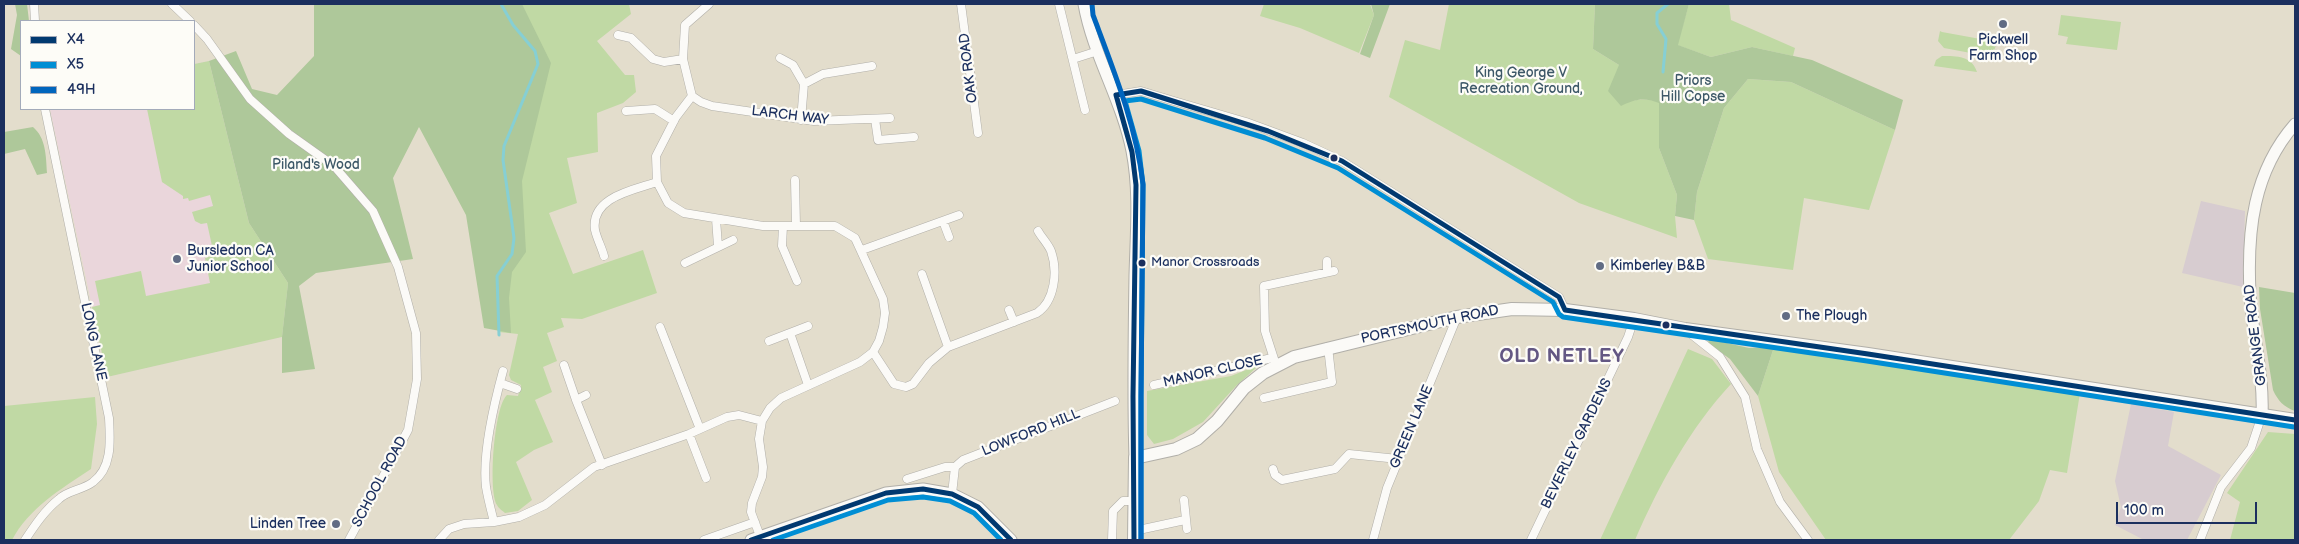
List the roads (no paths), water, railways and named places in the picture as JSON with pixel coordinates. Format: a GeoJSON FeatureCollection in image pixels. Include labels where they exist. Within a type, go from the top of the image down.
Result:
{"type":"FeatureCollection","features":[{"type":"Feature","properties":{"kind":"main road","name":"PORTSMOUTH ROAD"},"geometry":{"type":"LineString","coordinates":[[1135,458],[1176,449],[1197,439],[1217,422],[1244,388],[1274,362],[1328,347],[1458,317],[1512,309],[1565,310],[1634,319],[1685,329],[1868,354],[2295,420]]}},
{"type":"Feature","properties":{"kind":"main road"},"geometry":{"type":"LineString","coordinates":[[1134,536],[1135,458]]}},
{"type":"Feature","properties":{"kind":"street"},"geometry":{"type":"LineString","coordinates":[[34,4],[35,20]]}},
{"type":"Feature","properties":{"kind":"street"},"geometry":{"type":"LineString","coordinates":[[172,4],[189,20]]}},
{"type":"Feature","properties":{"kind":"street"},"geometry":{"type":"LineString","coordinates":[[709,4],[685,25],[683,59],[692,96],[674,121],[656,156],[657,182],[668,204],[684,213],[763,226],[835,226],[855,238],[862,250],[879,287],[885,313],[880,341],[873,352],[860,362],[782,398],[770,408],[762,422],[759,439],[763,467],[762,478],[752,503],[751,512],[755,522],[756,538],[886,493],[923,489],[952,494],[978,507],[1011,540]]}},
{"type":"Feature","properties":{"kind":"street","name":"OAK ROAD"},"geometry":{"type":"LineString","coordinates":[[962,4],[978,133]]}},
{"type":"Feature","properties":{"kind":"street"},"geometry":{"type":"LineString","coordinates":[[1059,4],[1085,110]]}},
{"type":"Feature","properties":{"kind":"street"},"geometry":{"type":"LineString","coordinates":[[1084,4],[1098,52],[1116,94],[1132,152],[1136,185],[1133,396],[1135,458]]}},
{"type":"Feature","properties":{"kind":"street","name":"SCHOOL ROAD"},"geometry":{"type":"LineString","coordinates":[[195,26],[207,38],[250,100],[289,134],[334,166],[373,211],[398,267],[416,333],[417,379],[408,430],[349,540]]}},
{"type":"Feature","properties":{"kind":"street"},"geometry":{"type":"LineString","coordinates":[[618,35],[631,38],[653,59],[664,62],[683,59]]}},
{"type":"Feature","properties":{"kind":"street"},"geometry":{"type":"LineString","coordinates":[[1073,59],[1098,52]]}},
{"type":"Feature","properties":{"kind":"street"},"geometry":{"type":"LineString","coordinates":[[780,58],[793,66],[804,84],[801,120]]}},
{"type":"Feature","properties":{"kind":"street"},"geometry":{"type":"LineString","coordinates":[[804,84],[824,74],[872,66]]}},
{"type":"Feature","properties":{"kind":"street"},"geometry":{"type":"LineString","coordinates":[[1116,94],[1141,91],[1246,122],[1303,143],[1334,158],[1559,297],[1565,310]]}},
{"type":"Feature","properties":{"kind":"street","name":"LARCH WAY"},"geometry":{"type":"LineString","coordinates":[[692,96],[712,106],[801,120],[824,121],[890,118]]}},
{"type":"Feature","properties":{"kind":"street"},"geometry":{"type":"LineString","coordinates":[[626,111],[655,109],[674,121]]}},
{"type":"Feature","properties":{"kind":"street","name":"LONG LANE"},"geometry":{"type":"LineString","coordinates":[[25,540],[37,521],[60,497],[93,482],[102,472],[111,444],[109,418],[45,110]]}},
{"type":"Feature","properties":{"kind":"street"},"geometry":{"type":"LineString","coordinates":[[875,119],[878,140],[914,137]]}},
{"type":"Feature","properties":{"kind":"street","name":"GRANGE ROAD"},"geometry":{"type":"LineString","coordinates":[[2200,540],[2221,487],[2251,448],[2262,415],[2263,390],[2250,294],[2251,221],[2262,175],[2274,153],[2295,124]]}},
{"type":"Feature","properties":{"kind":"street"},"geometry":{"type":"LineString","coordinates":[[795,180],[796,226]]}},
{"type":"Feature","properties":{"kind":"street"},"geometry":{"type":"LineString","coordinates":[[604,256],[595,230],[595,219],[603,204],[657,182]]}},
{"type":"Feature","properties":{"kind":"street"},"geometry":{"type":"LineString","coordinates":[[862,250],[959,215]]}},
{"type":"Feature","properties":{"kind":"street"},"geometry":{"type":"LineString","coordinates":[[716,219],[718,246]]}},
{"type":"Feature","properties":{"kind":"street"},"geometry":{"type":"LineString","coordinates":[[943,221],[949,237]]}},
{"type":"Feature","properties":{"kind":"street"},"geometry":{"type":"LineString","coordinates":[[783,226],[782,246],[797,282]]}},
{"type":"Feature","properties":{"kind":"street"},"geometry":{"type":"LineString","coordinates":[[873,352],[894,384],[906,387],[913,384],[929,363],[948,347],[1037,313],[1050,301],[1054,270],[1050,249],[1038,231]]}},
{"type":"Feature","properties":{"kind":"street"},"geometry":{"type":"LineString","coordinates":[[685,263],[733,240]]}},
{"type":"Feature","properties":{"kind":"street"},"geometry":{"type":"LineString","coordinates":[[1274,362],[1265,331],[1264,286],[1331,271],[1327,261]]}},
{"type":"Feature","properties":{"kind":"street"},"geometry":{"type":"LineString","coordinates":[[922,274],[931,306],[948,347]]}},
{"type":"Feature","properties":{"kind":"street"},"geometry":{"type":"LineString","coordinates":[[1009,310],[1014,322]]}},
{"type":"Feature","properties":{"kind":"street","name":"GREEN LANE"},"geometry":{"type":"LineString","coordinates":[[1372,540],[1387,488],[1398,459],[1458,317]]}},
{"type":"Feature","properties":{"kind":"street","name":"BEVERLEY GARDENS"},"geometry":{"type":"LineString","coordinates":[[1531,540],[1628,336],[1634,319]]}},
{"type":"Feature","properties":{"kind":"street"},"geometry":{"type":"LineString","coordinates":[[769,341],[808,326]]}},
{"type":"Feature","properties":{"kind":"street"},"geometry":{"type":"LineString","coordinates":[[660,327],[700,429]]}},
{"type":"Feature","properties":{"kind":"street"},"geometry":{"type":"LineString","coordinates":[[1685,329],[1720,358],[1745,397],[1757,449],[1780,502],[1808,540]]}},
{"type":"Feature","properties":{"kind":"street"},"geometry":{"type":"LineString","coordinates":[[790,333],[808,385]]}},
{"type":"Feature","properties":{"kind":"street"},"geometry":{"type":"LineString","coordinates":[[1264,398],[1332,382],[1328,347]]}},
{"type":"Feature","properties":{"kind":"street","name":"MANOR CLOSE"},"geometry":{"type":"LineString","coordinates":[[1154,385],[1274,362]]}},
{"type":"Feature","properties":{"kind":"street"},"geometry":{"type":"LineString","coordinates":[[564,365],[602,465]]}},
{"type":"Feature","properties":{"kind":"street"},"geometry":{"type":"LineString","coordinates":[[494,522],[486,486],[487,465],[492,415],[504,371]]}},
{"type":"Feature","properties":{"kind":"street"},"geometry":{"type":"LineString","coordinates":[[500,383],[517,389]]}},
{"type":"Feature","properties":{"kind":"street"},"geometry":{"type":"LineString","coordinates":[[576,400],[586,395]]}},
{"type":"Feature","properties":{"kind":"street","name":"LOWFORD HILL"},"geometry":{"type":"LineString","coordinates":[[907,479],[945,467],[955,467],[963,460],[993,447],[1112,405]]}},
{"type":"Feature","properties":{"kind":"street"},"geometry":{"type":"LineString","coordinates":[[440,540],[449,529],[464,524],[494,522],[519,517],[545,505],[560,495],[573,482],[602,465],[700,429],[739,415],[762,422]]}},
{"type":"Feature","properties":{"kind":"street"},"geometry":{"type":"LineString","coordinates":[[689,434],[706,478]]}},
{"type":"Feature","properties":{"kind":"street"},"geometry":{"type":"LineString","coordinates":[[1273,469],[1275,475],[1282,480],[1335,469],[1349,454],[1398,459]]}},
{"type":"Feature","properties":{"kind":"street"},"geometry":{"type":"LineString","coordinates":[[952,494],[955,467]]}},
{"type":"Feature","properties":{"kind":"street"},"geometry":{"type":"LineString","coordinates":[[1184,500],[1187,530]]}},
{"type":"Feature","properties":{"kind":"street"},"geometry":{"type":"LineString","coordinates":[[1112,540],[1113,511],[1122,501],[1135,501]]}},
{"type":"Feature","properties":{"kind":"street"},"geometry":{"type":"LineString","coordinates":[[1134,536],[1185,520]]}},
{"type":"Feature","properties":{"kind":"street"},"geometry":{"type":"LineString","coordinates":[[704,540],[755,522]]}},
{"type":"Feature","properties":{"kind":"waterway"},"geometry":{"type":"LineString","coordinates":[[499,335],[497,276],[512,254],[514,238],[503,160],[504,146],[538,64],[535,51],[513,25],[501,4]]}},
{"type":"Feature","properties":{"kind":"waterway"},"geometry":{"type":"LineString","coordinates":[[1663,72],[1666,39],[1657,24],[1657,13],[1668,4]]}},
{"type":"Feature","properties":{"kind":"place","name":"Pickwell Farm Shop"},"geometry":{"type":"Point","coordinates":[2003,24]}},
{"type":"Feature","properties":{"kind":"place","name":"Bursledon CA Junior School"},"geometry":{"type":"Point","coordinates":[177,259]}},
{"type":"Feature","properties":{"kind":"place","name":"Manor Crossroads"},"geometry":{"type":"Point","coordinates":[1142,263]}},
{"type":"Feature","properties":{"kind":"place","name":"Kimberley B&B"},"geometry":{"type":"Point","coordinates":[1600,266]}},
{"type":"Feature","properties":{"kind":"place","name":"The Plough"},"geometry":{"type":"Point","coordinates":[1786,316]}},
{"type":"Feature","properties":{"kind":"place","name":"Linden Tree"},"geometry":{"type":"Point","coordinates":[336,524]}},
{"type":"Feature","properties":{"kind":"district","name":"OLD NETLEY"},"geometry":{"type":"Point","coordinates":[1562,357]}},
{"type":"Feature","properties":{"kind":"park label","name":"King George V Recreation Ground,"},"geometry":{"type":"Point","coordinates":[1521,82]}},
{"type":"Feature","properties":{"kind":"park label","name":"Priors Hill Copse"},"geometry":{"type":"Point","coordinates":[1693,89]}},
{"type":"Feature","properties":{"kind":"park label","name":"Piland's Wood"},"geometry":{"type":"Point","coordinates":[316,165]}}]}
